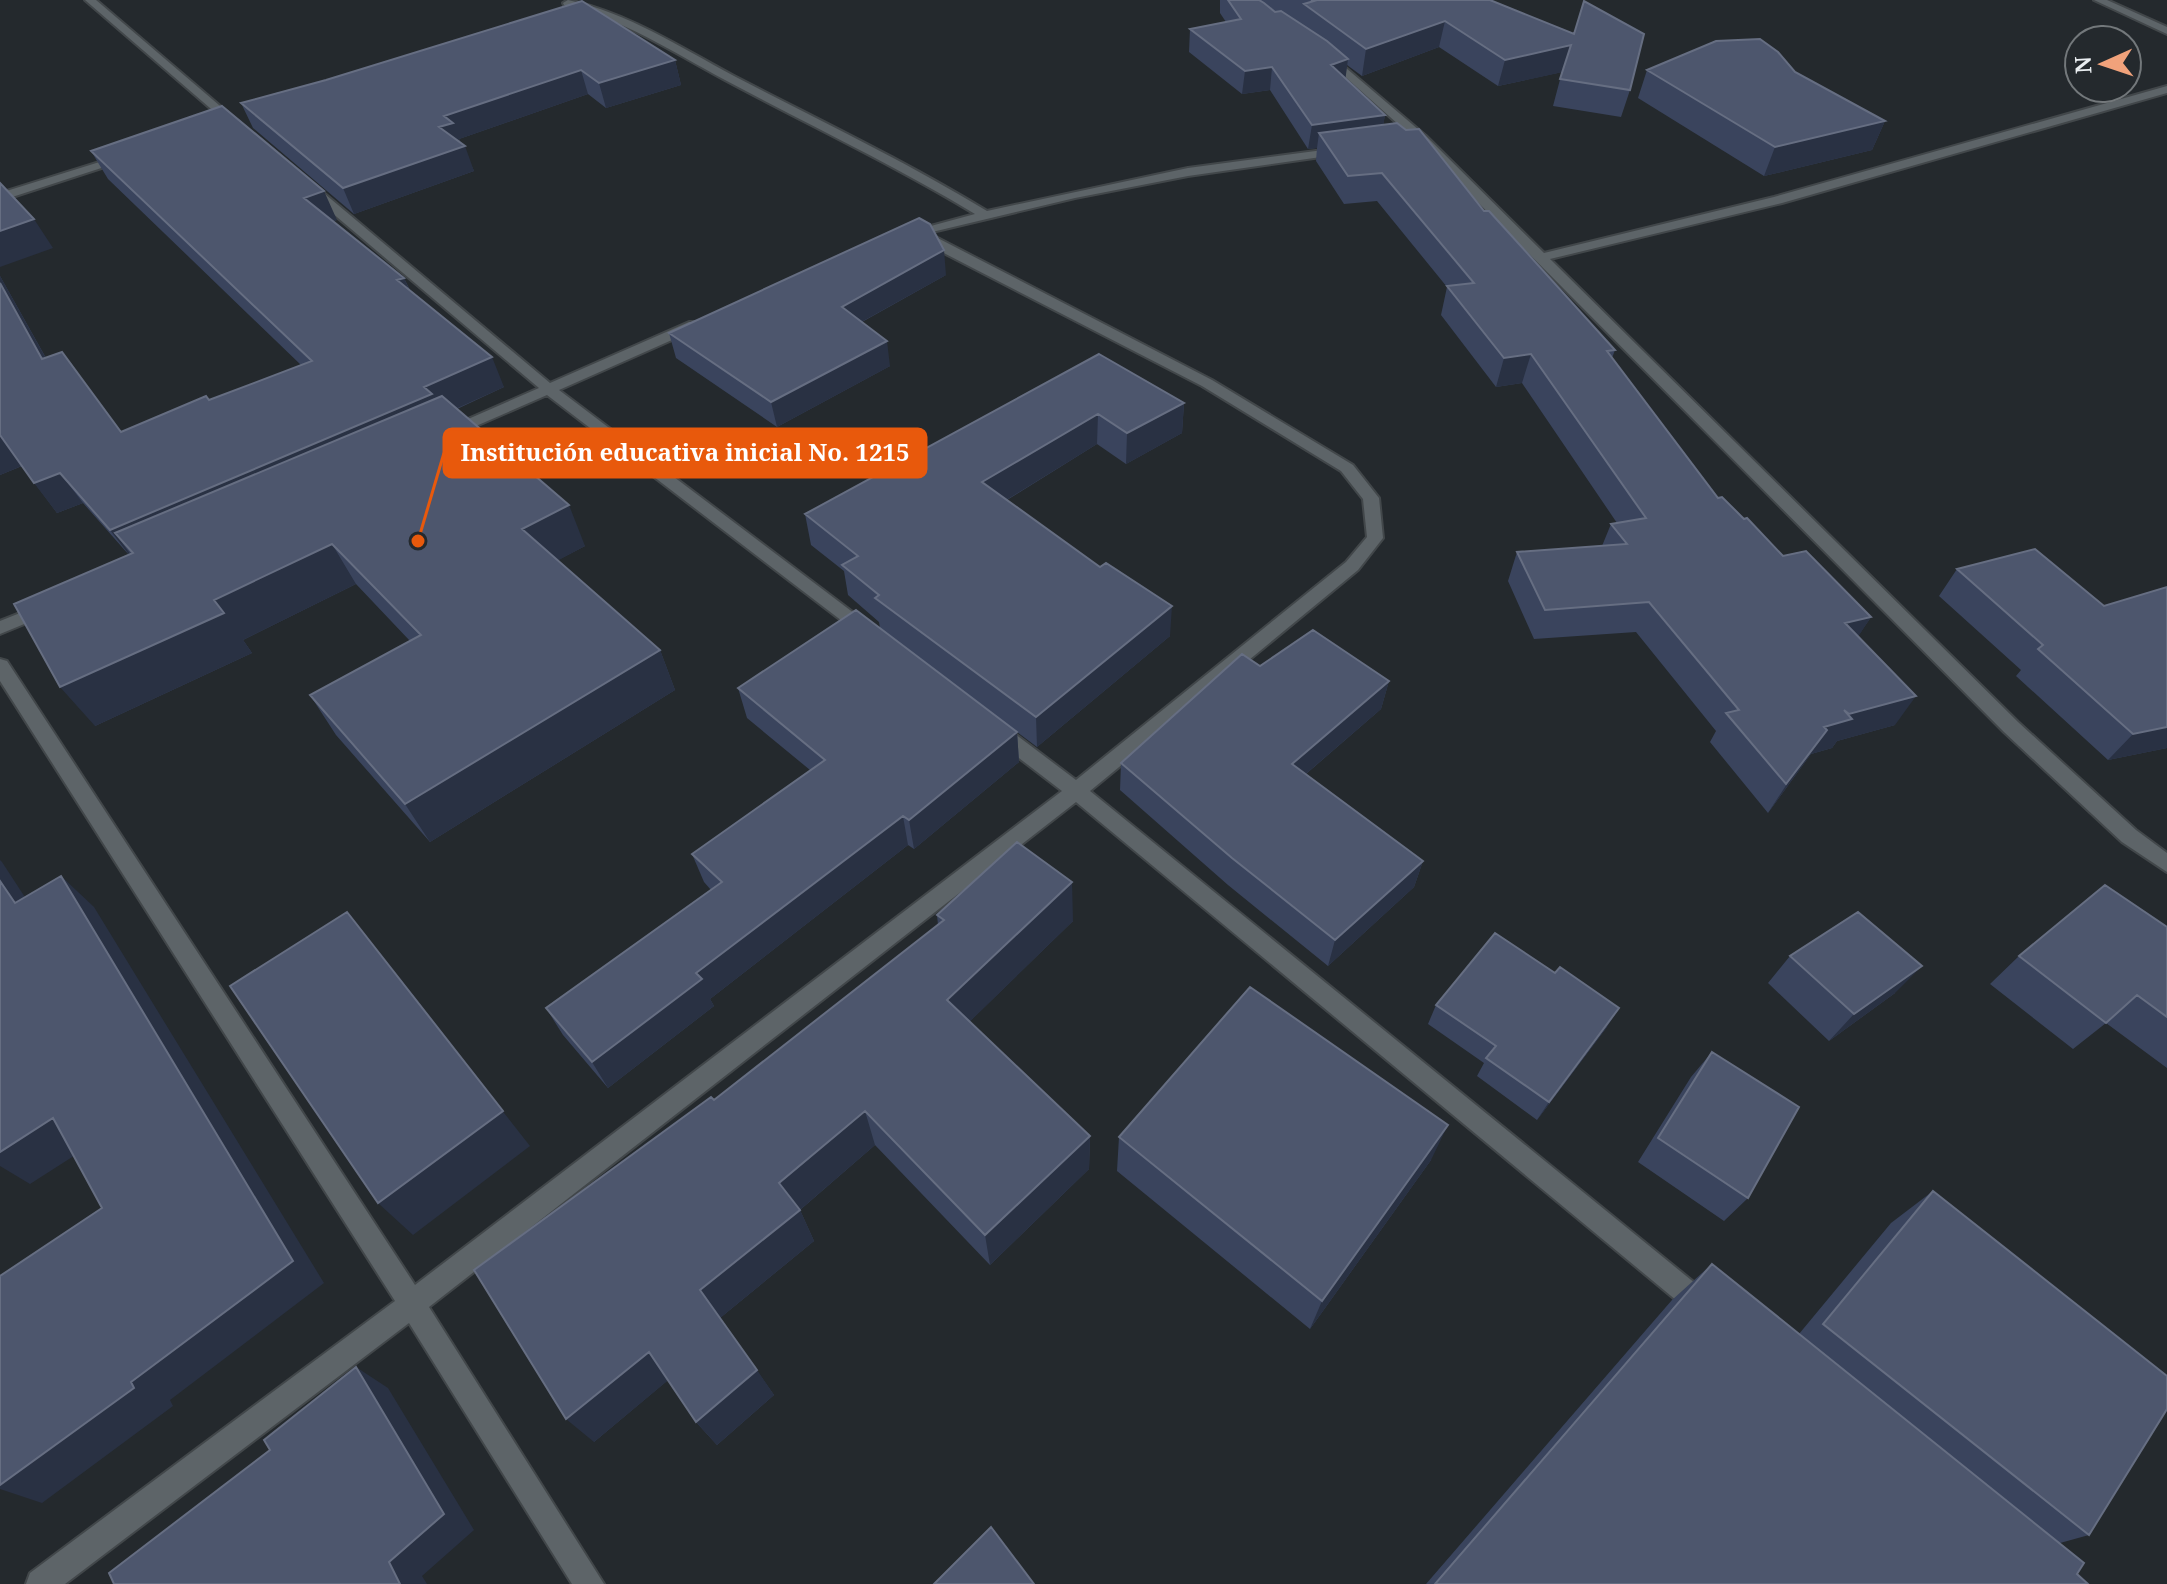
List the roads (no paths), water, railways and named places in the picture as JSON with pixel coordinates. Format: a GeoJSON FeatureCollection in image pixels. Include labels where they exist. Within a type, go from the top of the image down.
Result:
{"type":"FeatureCollection","features":[{"type":"Feature","properties":{"kind":"street"},"geometry":{"type":"LineString","coordinates":[[90,0],[238,127]]}},
{"type":"Feature","properties":{"kind":"street"},"geometry":{"type":"LineString","coordinates":[[2099,0],[2167,31]]}},
{"type":"Feature","properties":{"kind":"street"},"geometry":{"type":"LineString","coordinates":[[567,5],[588,7],[668,45],[926,178],[985,215]]}},
{"type":"Feature","properties":{"kind":"street"},"geometry":{"type":"LineString","coordinates":[[1316,46],[1357,79],[1414,140],[1539,258],[2011,727],[2129,836],[2167,864]]}},
{"type":"Feature","properties":{"kind":"street"},"geometry":{"type":"LineString","coordinates":[[1539,258],[1778,200],[2167,89]]}},
{"type":"Feature","properties":{"kind":"street"},"geometry":{"type":"LineString","coordinates":[[41,1584],[412,1304],[1076,791],[1352,566],[1375,538],[1375,516],[1371,498],[1347,468],[1207,383],[909,234],[1188,172],[1359,147]]}},
{"type":"Feature","properties":{"kind":"street"},"geometry":{"type":"LineString","coordinates":[[0,197],[132,156]]}},
{"type":"Feature","properties":{"kind":"street"},"geometry":{"type":"LineString","coordinates":[[296,175],[549,389],[888,647]]}},
{"type":"Feature","properties":{"kind":"street"},"geometry":{"type":"LineString","coordinates":[[433,439],[707,319]]}},
{"type":"Feature","properties":{"kind":"street"},"geometry":{"type":"LineString","coordinates":[[0,628],[58,603]]}},
{"type":"Feature","properties":{"kind":"street"},"geometry":{"type":"LineString","coordinates":[[0,666],[589,1584]]}},
{"type":"Feature","properties":{"kind":"street"},"geometry":{"type":"LineString","coordinates":[[976,714],[1076,791],[1723,1323]]}},
{"type":"Feature","properties":{"kind":"place","name":"Institución educativa inicial No. 1215"},"geometry":{"type":"Point","coordinates":[418,541]}}]}
